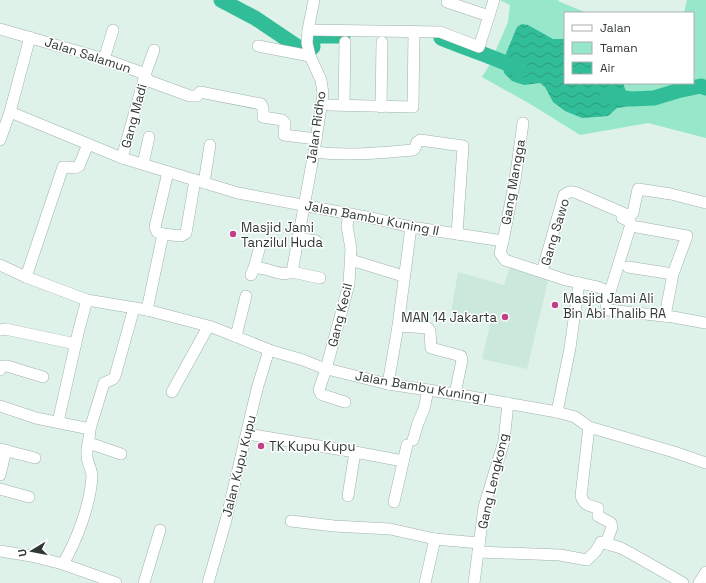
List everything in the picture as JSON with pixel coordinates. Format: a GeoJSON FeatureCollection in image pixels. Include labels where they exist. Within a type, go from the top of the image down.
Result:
{"type":"FeatureCollection","features":[{"type":"Feature","properties":{"kind":"street"},"geometry":{"type":"LineString","coordinates":[[258,46],[309,50],[308,30],[314,0]]}},
{"type":"Feature","properties":{"kind":"street"},"geometry":{"type":"LineString","coordinates":[[308,30],[414,34],[440,32],[479,48],[494,0]]}},
{"type":"Feature","properties":{"kind":"street"},"geometry":{"type":"LineString","coordinates":[[453,2],[489,16]]}},
{"type":"Feature","properties":{"kind":"street","name":"Jalan Salamun"},"geometry":{"type":"LineString","coordinates":[[0,29],[104,59],[140,72],[150,81],[190,96],[197,96],[200,92],[261,104],[263,108],[263,117],[282,120],[285,123],[284,135],[316,139]]}},
{"type":"Feature","properties":{"kind":"street"},"geometry":{"type":"LineString","coordinates":[[104,59],[113,30]]}},
{"type":"Feature","properties":{"kind":"street"},"geometry":{"type":"LineString","coordinates":[[329,105],[413,107],[414,34]]}},
{"type":"Feature","properties":{"kind":"street","name":"Jalan Salamun"},"geometry":{"type":"LineString","coordinates":[[0,140],[10,112],[30,37]]}},
{"type":"Feature","properties":{"kind":"street"},"geometry":{"type":"LineString","coordinates":[[344,106],[345,42]]}},
{"type":"Feature","properties":{"kind":"street"},"geometry":{"type":"LineString","coordinates":[[381,106],[382,42]]}},
{"type":"Feature","properties":{"kind":"street","name":"Gang Madi"},"geometry":{"type":"LineString","coordinates":[[122,158],[145,75],[154,50]]}},
{"type":"Feature","properties":{"kind":"street","name":"Jalan Ridho"},"geometry":{"type":"LineString","coordinates":[[292,272],[323,94],[323,86],[309,50]]}},
{"type":"Feature","properties":{"kind":"street","name":"Jalan Bambu Kuning II"},"geometry":{"type":"LineString","coordinates":[[10,112],[122,158],[238,193],[411,227],[503,240]]}},
{"type":"Feature","properties":{"kind":"street","name":"Gang Mangga"},"geometry":{"type":"LineString","coordinates":[[503,240],[515,180],[523,123]]}},
{"type":"Feature","properties":{"kind":"street"},"geometry":{"type":"LineString","coordinates":[[142,164],[149,136]]}},
{"type":"Feature","properties":{"kind":"street"},"geometry":{"type":"LineString","coordinates":[[314,152],[349,154],[413,150],[416,148],[417,142],[420,140],[462,146],[464,149],[456,234]]}},
{"type":"Feature","properties":{"kind":"street"},"geometry":{"type":"LineString","coordinates":[[26,277],[63,168],[67,166],[75,168],[79,166],[88,144]]}},
{"type":"Feature","properties":{"kind":"street"},"geometry":{"type":"LineString","coordinates":[[168,172],[155,227],[157,232],[162,234],[180,236],[186,233],[210,145]]}},
{"type":"Feature","properties":{"kind":"street","name":"Gang Sawo"},"geometry":{"type":"LineString","coordinates":[[542,272],[564,195],[567,192],[571,191],[577,193],[630,216],[633,213],[638,189],[672,194],[706,203]]}},
{"type":"Feature","properties":{"kind":"street"},"geometry":{"type":"LineString","coordinates":[[588,204],[628,220],[634,225],[687,236],[673,274],[665,316]]}},
{"type":"Feature","properties":{"kind":"street","name":"Gang Kecil"},"geometry":{"type":"LineString","coordinates":[[346,402],[323,395],[319,392],[319,390],[349,284],[351,260],[347,226],[349,214]]}},
{"type":"Feature","properties":{"kind":"street"},"geometry":{"type":"LineString","coordinates":[[606,296],[609,295],[634,225]]}},
{"type":"Feature","properties":{"kind":"street"},"geometry":{"type":"LineString","coordinates":[[388,384],[398,326],[411,227]]}},
{"type":"Feature","properties":{"kind":"street"},"geometry":{"type":"LineString","coordinates":[[146,310],[162,234]]}},
{"type":"Feature","properties":{"kind":"street"},"geometry":{"type":"LineString","coordinates":[[298,238],[316,241]]}},
{"type":"Feature","properties":{"kind":"street"},"geometry":{"type":"LineString","coordinates":[[503,240],[500,253],[505,260],[605,290],[606,307],[610,310],[665,316],[706,323]]}},
{"type":"Feature","properties":{"kind":"street"},"geometry":{"type":"LineString","coordinates":[[260,246],[253,272],[260,267],[286,274],[292,272],[320,278]]}},
{"type":"Feature","properties":{"kind":"street"},"geometry":{"type":"LineString","coordinates":[[351,260],[404,276]]}},
{"type":"Feature","properties":{"kind":"street","name":"Jalan Bambu Kuning I"},"geometry":{"type":"LineString","coordinates":[[0,265],[26,277],[87,300],[146,310],[208,327],[236,336],[269,350],[303,360],[326,369],[388,384],[557,412],[575,417],[589,427],[706,463]]}},
{"type":"Feature","properties":{"kind":"street"},"geometry":{"type":"LineString","coordinates":[[628,267],[673,274]]}},
{"type":"Feature","properties":{"kind":"street"},"geometry":{"type":"LineString","coordinates":[[557,412],[570,348],[579,283]]}},
{"type":"Feature","properties":{"kind":"street"},"geometry":{"type":"LineString","coordinates":[[236,336],[246,296]]}},
{"type":"Feature","properties":{"kind":"street"},"geometry":{"type":"LineString","coordinates":[[58,422],[87,300]]}},
{"type":"Feature","properties":{"kind":"street"},"geometry":{"type":"LineString","coordinates":[[63,564],[86,509],[92,476],[86,454],[89,443],[90,429],[104,383],[113,379],[115,376],[134,308]]}},
{"type":"Feature","properties":{"kind":"street"},"geometry":{"type":"LineString","coordinates":[[398,326],[428,328],[430,331],[431,348],[461,356],[462,360],[455,394]]}},
{"type":"Feature","properties":{"kind":"street"},"geometry":{"type":"LineString","coordinates":[[172,392],[208,327]]}},
{"type":"Feature","properties":{"kind":"street"},"geometry":{"type":"LineString","coordinates":[[0,330],[5,329],[76,344]]}},
{"type":"Feature","properties":{"kind":"street","name":"Jalan Kupu Kupu"},"geometry":{"type":"LineString","coordinates":[[208,583],[226,520],[257,389],[269,350]]}},
{"type":"Feature","properties":{"kind":"street"},"geometry":{"type":"LineString","coordinates":[[0,370],[0,368],[7,366],[43,377]]}},
{"type":"Feature","properties":{"kind":"street"},"geometry":{"type":"LineString","coordinates":[[394,502],[403,461],[424,409],[428,390]]}},
{"type":"Feature","properties":{"kind":"street","name":"Gang Lengkong"},"geometry":{"type":"LineString","coordinates":[[474,583],[484,507],[504,441],[508,403]]}},
{"type":"Feature","properties":{"kind":"street"},"geometry":{"type":"LineString","coordinates":[[0,406],[22,414],[90,429]]}},
{"type":"Feature","properties":{"kind":"street"},"geometry":{"type":"LineString","coordinates":[[589,427],[581,496],[583,502],[587,505],[598,508],[598,516],[611,523],[612,527],[606,544]]}},
{"type":"Feature","properties":{"kind":"street"},"geometry":{"type":"LineString","coordinates":[[247,434],[403,461]]}},
{"type":"Feature","properties":{"kind":"street"},"geometry":{"type":"LineString","coordinates":[[89,443],[120,454]]}},
{"type":"Feature","properties":{"kind":"street"},"geometry":{"type":"LineString","coordinates":[[3,449],[35,458]]}},
{"type":"Feature","properties":{"kind":"street"},"geometry":{"type":"LineString","coordinates":[[0,464],[3,449]]}},
{"type":"Feature","properties":{"kind":"street"},"geometry":{"type":"LineString","coordinates":[[0,475],[3,449]]}},
{"type":"Feature","properties":{"kind":"street"},"geometry":{"type":"LineString","coordinates":[[348,496],[355,452]]}},
{"type":"Feature","properties":{"kind":"street"},"geometry":{"type":"LineString","coordinates":[[0,489],[30,497]]}},
{"type":"Feature","properties":{"kind":"street"},"geometry":{"type":"LineString","coordinates":[[291,521],[390,529],[478,547],[587,560],[596,551],[601,542],[621,548],[683,583]]}},
{"type":"Feature","properties":{"kind":"street"},"geometry":{"type":"LineString","coordinates":[[144,583],[160,530]]}},
{"type":"Feature","properties":{"kind":"street"},"geometry":{"type":"LineString","coordinates":[[425,583],[435,539]]}},
{"type":"Feature","properties":{"kind":"street"},"geometry":{"type":"LineString","coordinates":[[0,551],[31,556],[63,564],[116,583]]}},
{"type":"Feature","properties":{"kind":"street"},"geometry":{"type":"LineString","coordinates":[[699,583],[706,572]]}},
{"type":"Feature","properties":{"kind":"shaded area","name":"MAN 14 Jakarta"},"geometry":{"type":"Polygon","coordinates":[[[512,262],[549,277],[527,369],[482,359],[491,320],[451,313],[458,272],[504,285],[512,262]]]}},
{"type":"Feature","properties":{"kind":"green space"},"geometry":{"type":"Polygon","coordinates":[[[500,0],[559,0],[558,1],[585,12],[564,12],[564,84],[694,84],[694,12],[684,12],[687,0],[706,0],[706,138],[648,123],[580,135],[532,105],[482,77],[490,64],[508,22],[510,5],[500,0]]]}},
{"type":"Feature","properties":{"kind":"water"},"geometry":{"type":"Polygon","coordinates":[[[522,24],[528,25],[553,39],[564,39],[564,84],[623,84],[631,106],[617,108],[608,116],[582,118],[565,111],[553,102],[545,87],[540,83],[524,85],[512,81],[504,73],[502,63],[517,27],[522,24]]]}},
{"type":"Feature","properties":{"kind":"waterway"},"geometry":{"type":"LineString","coordinates":[[221,0],[255,18],[307,53],[313,47],[312,36],[343,36]]}},
{"type":"Feature","properties":{"kind":"waterway"},"geometry":{"type":"LineString","coordinates":[[441,38],[521,70]]}},
{"type":"Feature","properties":{"kind":"waterway"},"geometry":{"type":"LineString","coordinates":[[608,96],[632,99],[654,98],[701,86],[706,88]]}},
{"type":"Feature","properties":{"kind":"place","name":"Masjid Jami Tanzilul Huda"},"geometry":{"type":"Point","coordinates":[233,234]}},
{"type":"Feature","properties":{"kind":"place","name":"Masjid Jami Ali Bin Abi Thalib RA"},"geometry":{"type":"Point","coordinates":[555,305]}},
{"type":"Feature","properties":{"kind":"place","name":"MAN 14 Jakarta"},"geometry":{"type":"Point","coordinates":[505,317]}},
{"type":"Feature","properties":{"kind":"place","name":"TK Kupu Kupu"},"geometry":{"type":"Point","coordinates":[261,446]}}]}
